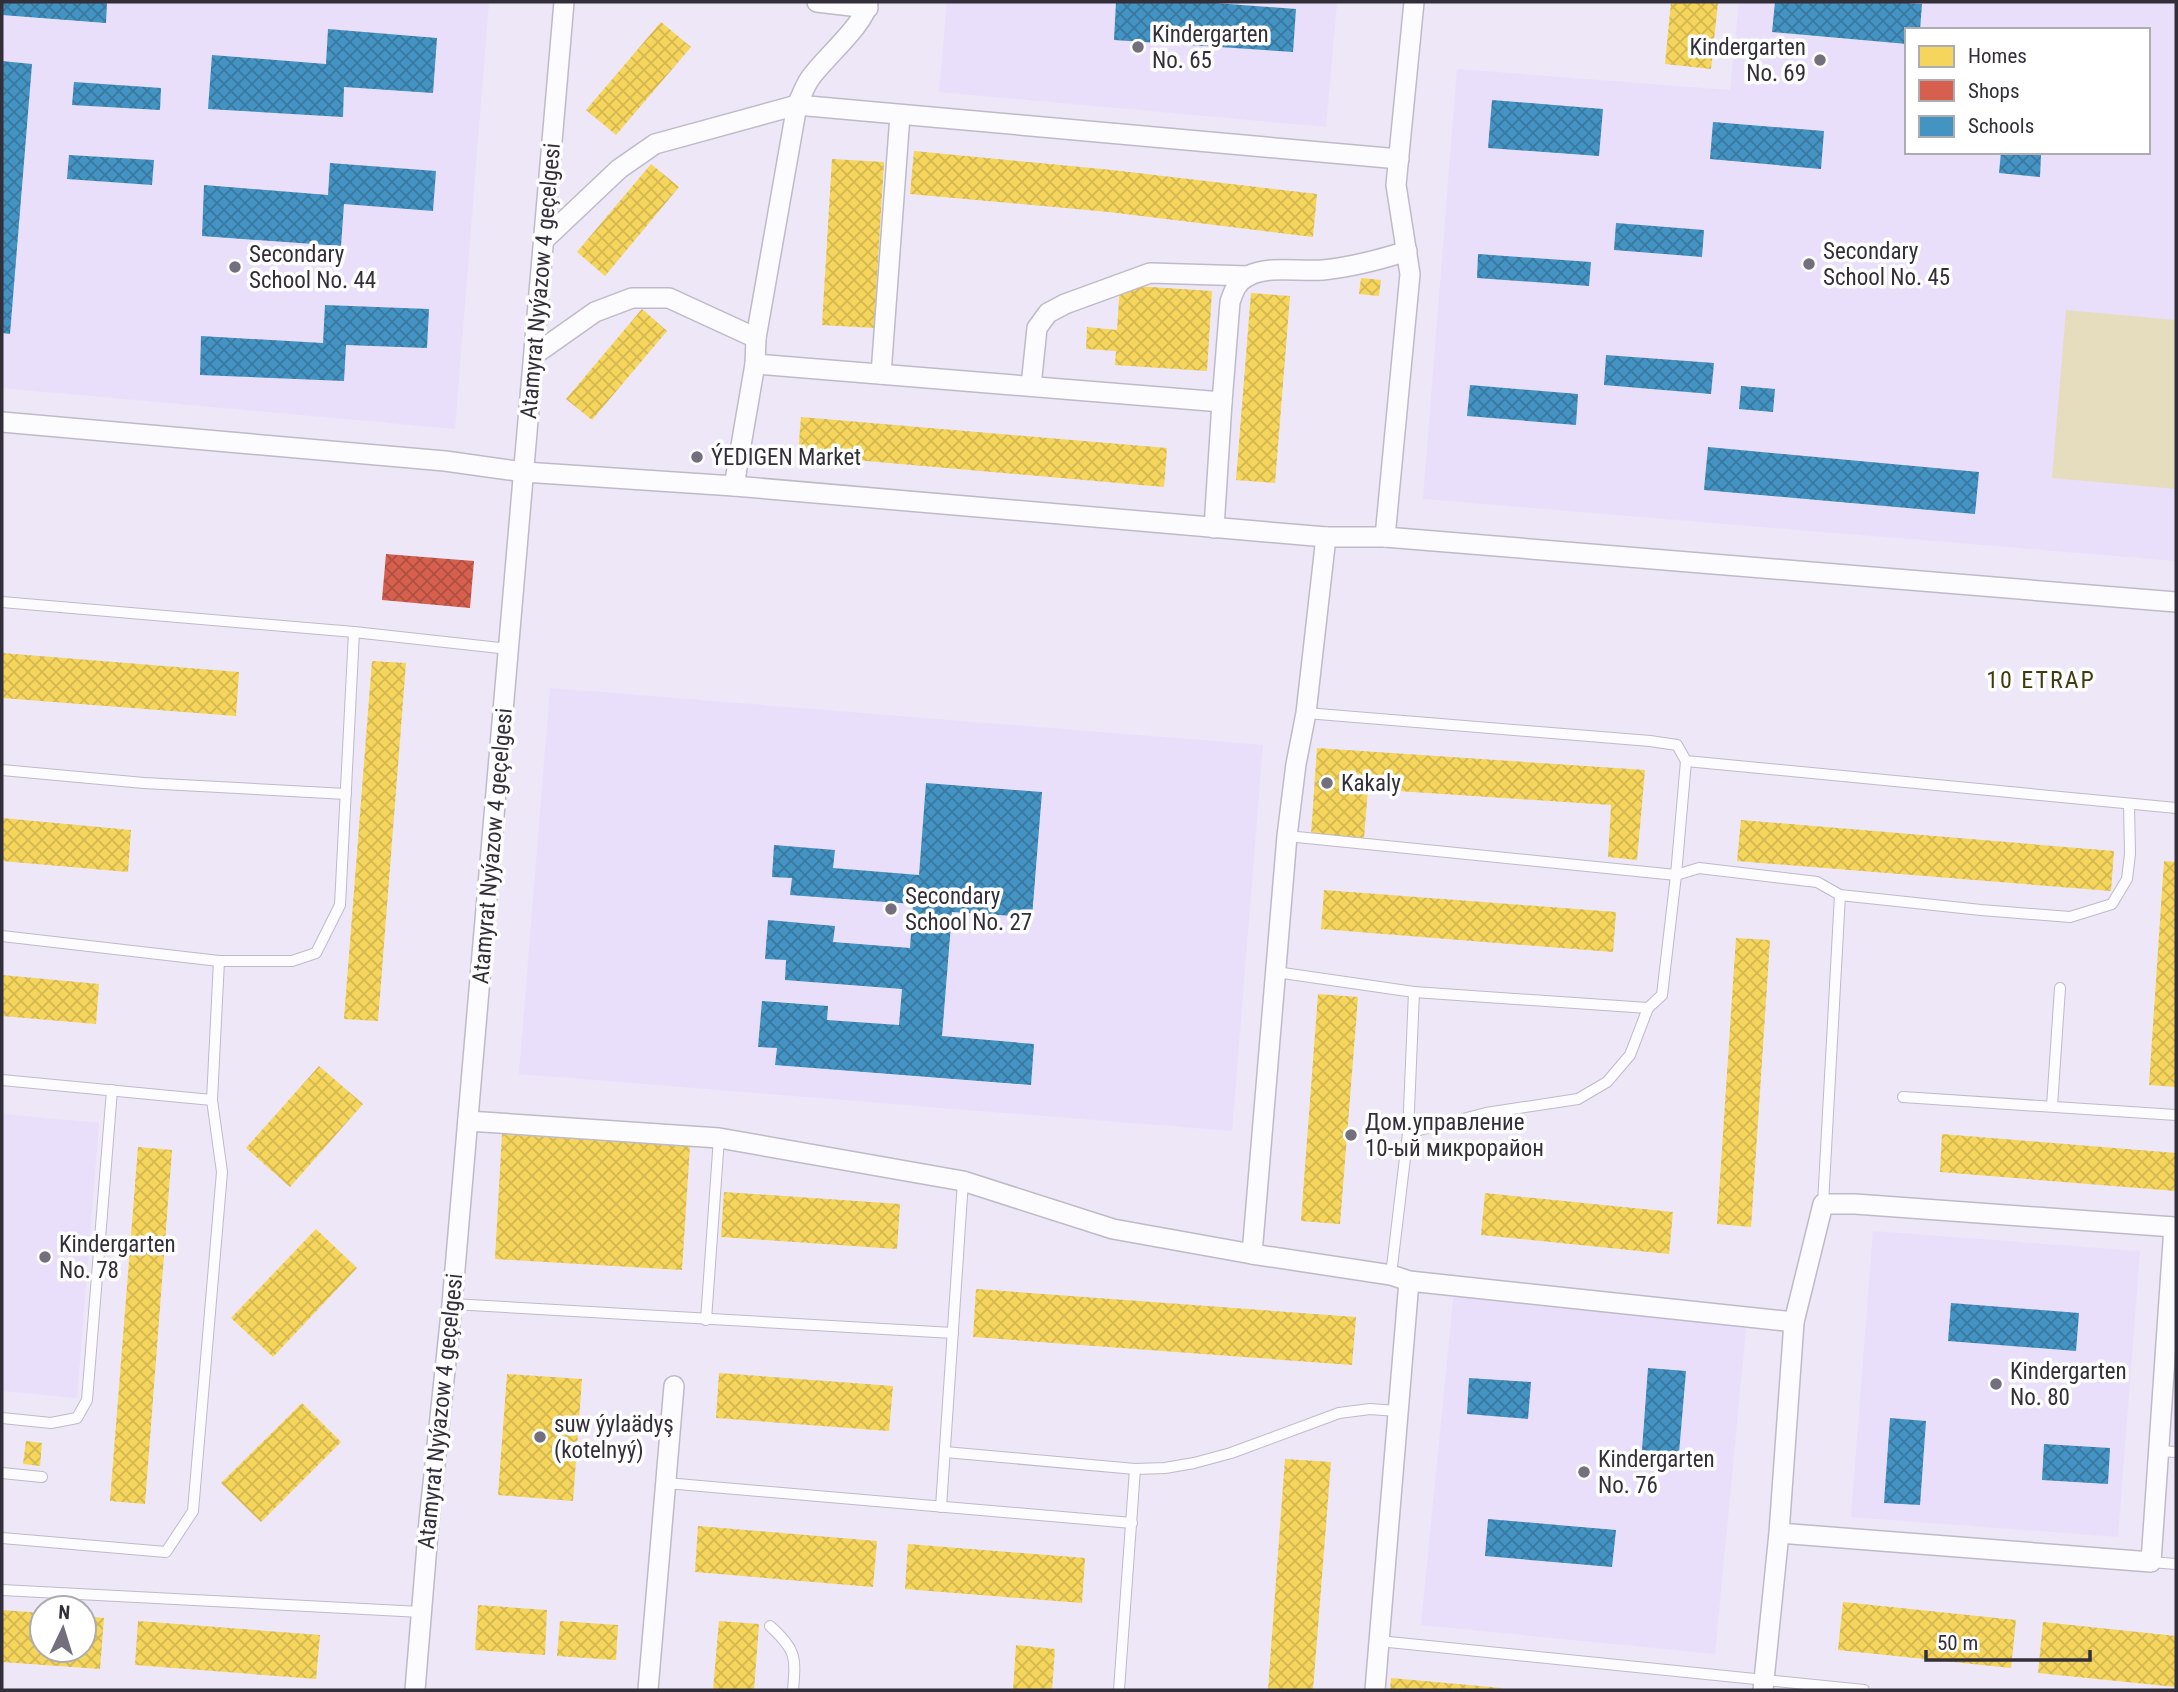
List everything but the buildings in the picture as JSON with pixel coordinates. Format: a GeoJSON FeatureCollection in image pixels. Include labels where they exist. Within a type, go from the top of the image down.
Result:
{"type":"FeatureCollection","features":[{"type":"Feature","properties":{"kind":"street","name":"Atamyrat Nyýazow 4 geçelgesi"},"geometry":{"type":"LineString","coordinates":[[415,1690],[429,1521],[452,1304],[564,2]]}},
{"type":"Feature","properties":{"kind":"street"},"geometry":{"type":"LineString","coordinates":[[734,486],[755,364],[756,338],[797,106],[808,81],[855,27],[868,5],[817,2]]}},
{"type":"Feature","properties":{"kind":"street"},"geometry":{"type":"LineString","coordinates":[[1385,537],[1410,274],[1396,185],[1414,2]]}},
{"type":"Feature","properties":{"kind":"street"},"geometry":{"type":"LineString","coordinates":[[544,240],[619,169],[655,144],[797,106],[1399,159]]}},
{"type":"Feature","properties":{"kind":"street"},"geometry":{"type":"LineString","coordinates":[[881,374],[901,115]]}},
{"type":"Feature","properties":{"kind":"street"},"geometry":{"type":"LineString","coordinates":[[1031,386],[1037,328],[1048,313],[1065,304],[1150,273],[1249,275],[1267,271],[1321,270],[1367,264],[1407,251]]}},
{"type":"Feature","properties":{"kind":"street"},"geometry":{"type":"LineString","coordinates":[[1214,528],[1230,302],[1235,286],[1249,275]]}},
{"type":"Feature","properties":{"kind":"street"},"geometry":{"type":"LineString","coordinates":[[534,355],[595,312],[632,298],[669,298],[756,338]]}},
{"type":"Feature","properties":{"kind":"street"},"geometry":{"type":"LineString","coordinates":[[755,364],[1222,402]]}},
{"type":"Feature","properties":{"kind":"street"},"geometry":{"type":"LineString","coordinates":[[2,422],[445,461],[524,472],[734,486],[1326,537],[1385,537],[2176,602]]}},
{"type":"Feature","properties":{"kind":"street"},"geometry":{"type":"LineString","coordinates":[[1252,1254],[1287,836],[1306,713],[1326,537]]}},
{"type":"Feature","properties":{"kind":"street"},"geometry":{"type":"LineString","coordinates":[[468,1121],[719,1138],[963,1181],[1113,1229],[1252,1254],[1400,1278],[1794,1322]]}},
{"type":"Feature","properties":{"kind":"street"},"geometry":{"type":"LineString","coordinates":[[1764,1685],[1779,1533],[1794,1322],[1823,1204],[1854,1204],[2175,1228],[2168,1451],[2151,1562],[1779,1533]]}},
{"type":"Feature","properties":{"kind":"street"},"geometry":{"type":"LineString","coordinates":[[1375,1690],[1397,1410],[1400,1278]]}},
{"type":"Feature","properties":{"kind":"street"},"geometry":{"type":"LineString","coordinates":[[648,1690],[674,1386]]}},
{"type":"Feature","properties":{"kind":"lane"},"geometry":{"type":"LineString","coordinates":[[2,602],[354,632],[509,649]]}},
{"type":"Feature","properties":{"kind":"lane"},"geometry":{"type":"LineString","coordinates":[[2,936],[219,961],[292,961],[316,953],[340,905],[354,632]]}},
{"type":"Feature","properties":{"kind":"lane"},"geometry":{"type":"LineString","coordinates":[[1306,713],[1677,744],[1686,761],[1662,995],[1648,1008],[1630,1055],[1607,1082],[1578,1099],[1486,1113],[1408,1133]]}},
{"type":"Feature","properties":{"kind":"lane"},"geometry":{"type":"LineString","coordinates":[[1686,761],[2176,808]]}},
{"type":"Feature","properties":{"kind":"lane"},"geometry":{"type":"LineString","coordinates":[[2,769],[144,783],[346,794]]}},
{"type":"Feature","properties":{"kind":"lane"},"geometry":{"type":"LineString","coordinates":[[1287,836],[1676,874],[1699,868],[1816,882],[1840,895],[1981,911],[2070,917],[2112,904],[2127,879],[2130,854],[2129,804]]}},
{"type":"Feature","properties":{"kind":"lane"},"geometry":{"type":"LineString","coordinates":[[1823,1204],[1840,895]]}},
{"type":"Feature","properties":{"kind":"lane"},"geometry":{"type":"LineString","coordinates":[[2,1538],[166,1552],[193,1511],[222,1172],[212,1100],[219,961]]}},
{"type":"Feature","properties":{"kind":"lane"},"geometry":{"type":"LineString","coordinates":[[1276,972],[1414,992],[1648,1008]]}},
{"type":"Feature","properties":{"kind":"lane"},"geometry":{"type":"LineString","coordinates":[[2052,1106],[2060,988]]}},
{"type":"Feature","properties":{"kind":"lane"},"geometry":{"type":"LineString","coordinates":[[1400,1278],[1414,992]]}},
{"type":"Feature","properties":{"kind":"lane"},"geometry":{"type":"LineString","coordinates":[[2,1080],[212,1100]]}},
{"type":"Feature","properties":{"kind":"lane"},"geometry":{"type":"LineString","coordinates":[[2,1418],[51,1423],[77,1418],[87,1400],[112,1090]]}},
{"type":"Feature","properties":{"kind":"lane"},"geometry":{"type":"LineString","coordinates":[[1903,1097],[2176,1115]]}},
{"type":"Feature","properties":{"kind":"lane"},"geometry":{"type":"LineString","coordinates":[[706,1320],[719,1138]]}},
{"type":"Feature","properties":{"kind":"lane"},"geometry":{"type":"LineString","coordinates":[[941,1507],[963,1181]]}},
{"type":"Feature","properties":{"kind":"lane"},"geometry":{"type":"LineString","coordinates":[[452,1304],[953,1333]]}},
{"type":"Feature","properties":{"kind":"lane"},"geometry":{"type":"LineString","coordinates":[[945,1452],[1135,1469],[1165,1468],[1231,1453],[1339,1413],[1370,1409],[1397,1410]]}},
{"type":"Feature","properties":{"kind":"lane"},"geometry":{"type":"LineString","coordinates":[[1119,1690],[1135,1469]]}},
{"type":"Feature","properties":{"kind":"lane"},"geometry":{"type":"LineString","coordinates":[[2,1473],[41,1476]]}},
{"type":"Feature","properties":{"kind":"lane"},"geometry":{"type":"LineString","coordinates":[[666,1483],[1132,1523]]}},
{"type":"Feature","properties":{"kind":"lane"},"geometry":{"type":"LineString","coordinates":[[2151,1562],[2176,1564]]}},
{"type":"Feature","properties":{"kind":"lane"},"geometry":{"type":"LineString","coordinates":[[2,1590],[421,1612]]}},
{"type":"Feature","properties":{"kind":"lane"},"geometry":{"type":"LineString","coordinates":[[770,1626],[788,1643],[796,1662],[793,1690]]}},
{"type":"Feature","properties":{"kind":"lane"},"geometry":{"type":"LineString","coordinates":[[1379,1641],[1764,1685],[1864,1690]]}},
{"type":"Feature","properties":{"kind":"shaded area","name":"Secondary School No. 44"},"geometry":{"type":"Polygon","coordinates":[[[2,2],[489,2],[455,429],[2,388],[2,2]]]}},
{"type":"Feature","properties":{"kind":"shaded area","name":"Kindergarten No. 65"},"geometry":{"type":"Polygon","coordinates":[[[947,2],[1337,2],[1326,127],[939,92],[947,2]]]}},
{"type":"Feature","properties":{"kind":"shaded area","name":"Secondary School No. 45"},"geometry":{"type":"Polygon","coordinates":[[[1739,2],[2176,2],[2176,561],[1423,499],[1457,69],[1730,90],[1739,2]]]}},
{"type":"Feature","properties":{"kind":"shaded area"},"geometry":{"type":"Polygon","coordinates":[[[2066,310],[2176,320],[2176,489],[2052,478],[2066,310]]]}},
{"type":"Feature","properties":{"kind":"shaded area","name":"Secondary School No. 27"},"geometry":{"type":"Polygon","coordinates":[[[550,688],[1263,745],[1232,1131],[519,1074],[550,688]]]}},
{"type":"Feature","properties":{"kind":"shaded area","name":"Kindergarten No. 78"},"geometry":{"type":"Polygon","coordinates":[[[2,1114],[99,1123],[77,1398],[2,1391],[2,1114]]]}},
{"type":"Feature","properties":{"kind":"shaded area","name":"Kindergarten No. 80"},"geometry":{"type":"Polygon","coordinates":[[[1873,1231],[2140,1251],[2118,1537],[1851,1517],[1873,1231]]]}},
{"type":"Feature","properties":{"kind":"shaded area","name":"Kindergarten No. 76"},"geometry":{"type":"Polygon","coordinates":[[[1454,1290],[1747,1318],[1715,1654],[1421,1625],[1454,1290]]]}},
{"type":"Feature","properties":{"kind":"place","name":"Kindergarten No. 65"},"geometry":{"type":"Point","coordinates":[1138,47]}},
{"type":"Feature","properties":{"kind":"place","name":"Kindergarten No. 69"},"geometry":{"type":"Point","coordinates":[1820,60]}},
{"type":"Feature","properties":{"kind":"place","name":"Secondary School No. 45"},"geometry":{"type":"Point","coordinates":[1809,264]}},
{"type":"Feature","properties":{"kind":"place","name":"Secondary School No. 44"},"geometry":{"type":"Point","coordinates":[235,267]}},
{"type":"Feature","properties":{"kind":"place","name":"ÝEDIGEN Market"},"geometry":{"type":"Point","coordinates":[697,457]}},
{"type":"Feature","properties":{"kind":"place","name":"Kakaly"},"geometry":{"type":"Point","coordinates":[1327,783]}},
{"type":"Feature","properties":{"kind":"place","name":"Secondary School No. 27"},"geometry":{"type":"Point","coordinates":[891,909]}},
{"type":"Feature","properties":{"kind":"place","name":"Дом.управление 10-ый микрорайон"},"geometry":{"type":"Point","coordinates":[1351,1135]}},
{"type":"Feature","properties":{"kind":"place","name":"Kindergarten No. 78"},"geometry":{"type":"Point","coordinates":[45,1257]}},
{"type":"Feature","properties":{"kind":"place","name":"Kindergarten No. 80"},"geometry":{"type":"Point","coordinates":[1996,1384]}},
{"type":"Feature","properties":{"kind":"place","name":"suw ýylaädyş (kotelnyý)"},"geometry":{"type":"Point","coordinates":[540,1437]}},
{"type":"Feature","properties":{"kind":"place","name":"Kindergarten No. 76"},"geometry":{"type":"Point","coordinates":[1584,1472]}},
{"type":"Feature","properties":{"kind":"district","name":"10 ETRAP"},"geometry":{"type":"Point","coordinates":[2041,680]}}]}
